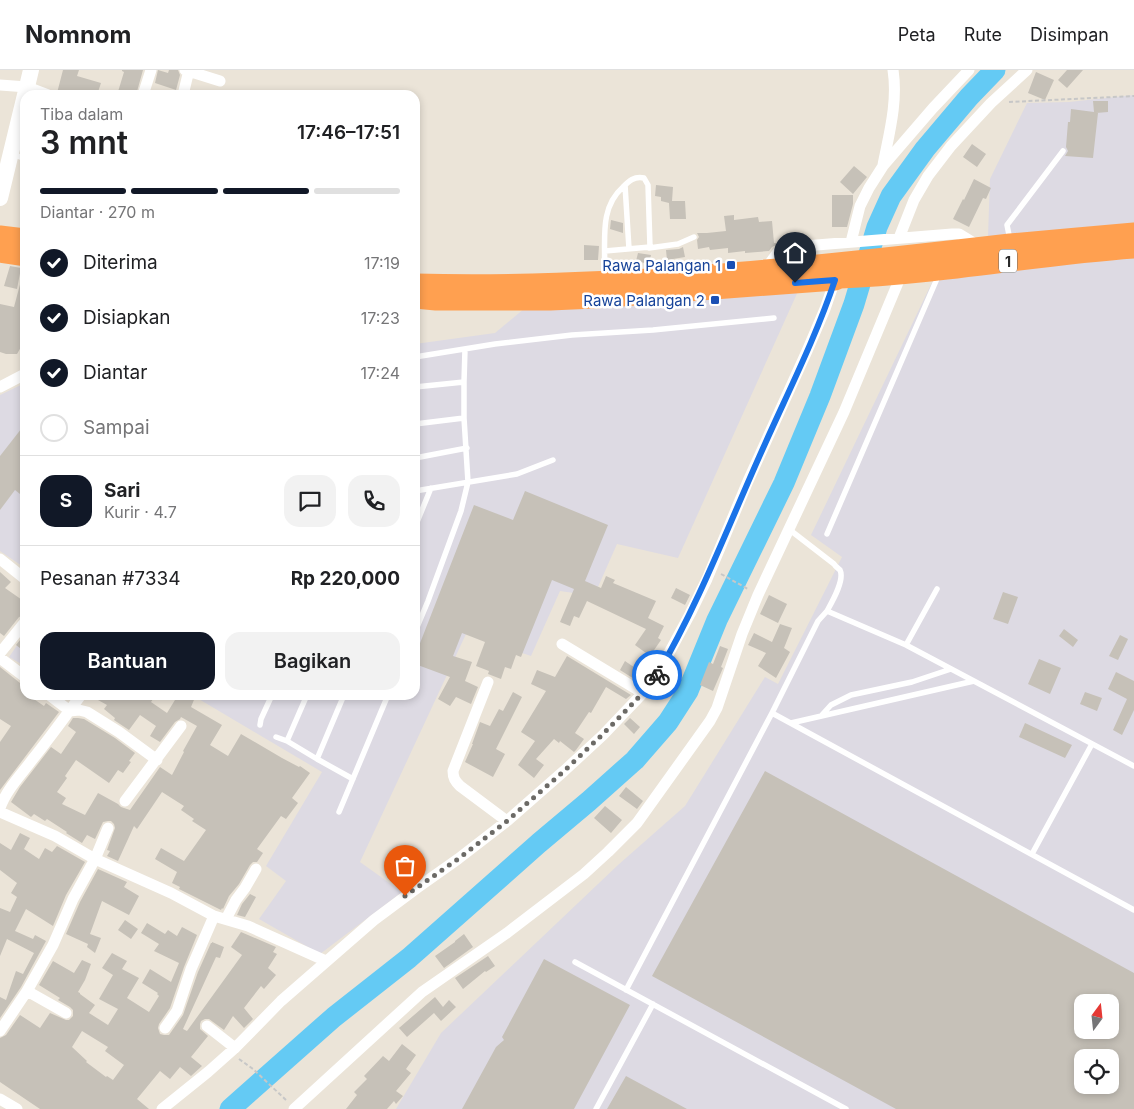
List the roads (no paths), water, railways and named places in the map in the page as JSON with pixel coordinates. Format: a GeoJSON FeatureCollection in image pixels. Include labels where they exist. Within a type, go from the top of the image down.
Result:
{"type":"FeatureCollection","features":[{"type":"Feature","properties":{"kind":"highway","name":"1"},"geometry":{"type":"LineString","coordinates":[[890,269],[981,248],[1134,233]]}},
{"type":"Feature","properties":{"kind":"highway"},"geometry":{"type":"LineString","coordinates":[[0,236],[20,238]]}},
{"type":"Feature","properties":{"kind":"highway","name":"1"},"geometry":{"type":"LineString","coordinates":[[420,284],[553,284],[765,270],[846,261],[890,269],[940,270],[1085,252],[1134,248]]}},
{"type":"Feature","properties":{"kind":"highway"},"geometry":{"type":"LineString","coordinates":[[0,252],[20,255]]}},
{"type":"Feature","properties":{"kind":"highway","name":"1"},"geometry":{"type":"LineString","coordinates":[[420,298],[550,300],[595,298],[846,261]]}},
{"type":"Feature","properties":{"kind":"street"},"geometry":{"type":"LineString","coordinates":[[26,90],[31,70]]}},
{"type":"Feature","properties":{"kind":"street"},"geometry":{"type":"LineString","coordinates":[[145,90],[151,70]]}},
{"type":"Feature","properties":{"kind":"street"},"geometry":{"type":"LineString","coordinates":[[184,90],[187,70],[220,80]]}},
{"type":"Feature","properties":{"kind":"street"},"geometry":{"type":"LineString","coordinates":[[883,166],[892,120],[893,70]]}},
{"type":"Feature","properties":{"kind":"street"},"geometry":{"type":"LineString","coordinates":[[162,1109],[233,1050],[280,1002],[374,920],[507,821],[596,741],[655,679],[707,579],[752,473],[826,309],[846,261],[860,206],[869,188],[883,166],[969,70]]}},
{"type":"Feature","properties":{"kind":"street"},"geometry":{"type":"LineString","coordinates":[[896,238],[928,176],[951,146],[991,102],[1027,70]]}},
{"type":"Feature","properties":{"kind":"street"},"geometry":{"type":"LineString","coordinates":[[0,85],[20,90]]}},
{"type":"Feature","properties":{"kind":"street"},"geometry":{"type":"LineString","coordinates":[[0,198],[11,162],[20,120]]}},
{"type":"Feature","properties":{"kind":"street"},"geometry":{"type":"LineString","coordinates":[[846,261],[896,238],[959,234],[981,248]]}},
{"type":"Feature","properties":{"kind":"street"},"geometry":{"type":"LineString","coordinates":[[294,1109],[422,992],[507,933],[576,880],[608,852],[637,823],[698,738],[717,708],[742,634],[758,595],[844,412],[890,269]]}},
{"type":"Feature","properties":{"kind":"street"},"geometry":{"type":"LineString","coordinates":[[0,387],[20,377]]}},
{"type":"Feature","properties":{"kind":"street"},"geometry":{"type":"LineString","coordinates":[[0,559],[20,575]]}},
{"type":"Feature","properties":{"kind":"street"},"geometry":{"type":"LineString","coordinates":[[0,653],[20,628]]}},
{"type":"Feature","properties":{"kind":"street"},"geometry":{"type":"LineString","coordinates":[[562,644],[643,693]]}},
{"type":"Feature","properties":{"kind":"street"},"geometry":{"type":"LineString","coordinates":[[0,658],[20,673]]}},
{"type":"Feature","properties":{"kind":"street"},"geometry":{"type":"LineString","coordinates":[[488,682],[453,771],[453,776],[454,781],[460,786],[507,821]]}},
{"type":"Feature","properties":{"kind":"street"},"geometry":{"type":"LineString","coordinates":[[56,700],[70,711],[79,710],[87,712],[119,732],[157,760]]}},
{"type":"Feature","properties":{"kind":"street"},"geometry":{"type":"LineString","coordinates":[[0,808],[3,799],[78,700]]}},
{"type":"Feature","properties":{"kind":"street"},"geometry":{"type":"LineString","coordinates":[[125,801],[181,726]]}},
{"type":"Feature","properties":{"kind":"street"},"geometry":{"type":"LineString","coordinates":[[0,812],[55,836],[95,859],[220,917],[248,926],[326,961]]}},
{"type":"Feature","properties":{"kind":"street"},"geometry":{"type":"LineString","coordinates":[[0,1031],[27,991],[53,945],[108,828]]}},
{"type":"Feature","properties":{"kind":"street"},"geometry":{"type":"LineString","coordinates":[[165,1028],[177,1011],[191,969],[220,917],[245,888],[256,869]]}},
{"type":"Feature","properties":{"kind":"street"},"geometry":{"type":"LineString","coordinates":[[27,991],[66,1014]]}},
{"type":"Feature","properties":{"kind":"street"},"geometry":{"type":"LineString","coordinates":[[207,1026],[233,1050]]}},
{"type":"Feature","properties":{"kind":"street"},"geometry":{"type":"LineString","coordinates":[[0,1099],[17,1109]]}},
{"type":"Feature","properties":{"kind":"lane"},"geometry":{"type":"LineString","coordinates":[[1011,244],[1007,226],[1063,151]]}},
{"type":"Feature","properties":{"kind":"lane"},"geometry":{"type":"LineString","coordinates":[[604,281],[605,221],[607,211],[616,192],[638,177],[644,178],[648,185],[651,244],[649,248]]}},
{"type":"Feature","properties":{"kind":"lane"},"geometry":{"type":"LineString","coordinates":[[625,185],[629,249]]}},
{"type":"Feature","properties":{"kind":"lane"},"geometry":{"type":"LineString","coordinates":[[605,251],[678,244],[694,237]]}},
{"type":"Feature","properties":{"kind":"lane"},"geometry":{"type":"LineString","coordinates":[[827,534],[940,270]]}},
{"type":"Feature","properties":{"kind":"lane"},"geometry":{"type":"LineString","coordinates":[[420,356],[494,344],[572,335],[677,328],[774,318]]}},
{"type":"Feature","properties":{"kind":"lane"},"geometry":{"type":"LineString","coordinates":[[420,620],[461,511],[468,482],[464,418],[465,349]]}},
{"type":"Feature","properties":{"kind":"lane"},"geometry":{"type":"LineString","coordinates":[[420,386],[464,382]]}},
{"type":"Feature","properties":{"kind":"lane"},"geometry":{"type":"LineString","coordinates":[[420,423],[464,418]]}},
{"type":"Feature","properties":{"kind":"lane"},"geometry":{"type":"LineString","coordinates":[[420,457],[467,448]]}},
{"type":"Feature","properties":{"kind":"lane"},"geometry":{"type":"LineString","coordinates":[[420,490],[517,474],[553,460]]}},
{"type":"Feature","properties":{"kind":"lane"},"geometry":{"type":"LineString","coordinates":[[420,515],[431,488]]}},
{"type":"Feature","properties":{"kind":"lane"},"geometry":{"type":"LineString","coordinates":[[626,990],[772,713],[818,621],[827,611],[839,586],[841,572],[839,569],[790,530]]}},
{"type":"Feature","properties":{"kind":"lane"},"geometry":{"type":"LineString","coordinates":[[906,645],[937,589]]}},
{"type":"Feature","properties":{"kind":"lane"},"geometry":{"type":"LineString","coordinates":[[827,611],[906,645],[1134,766]]}},
{"type":"Feature","properties":{"kind":"lane"},"geometry":{"type":"LineString","coordinates":[[821,716],[831,705],[851,695],[912,682],[951,669]]}},
{"type":"Feature","properties":{"kind":"lane"},"geometry":{"type":"LineString","coordinates":[[791,723],[974,681]]}},
{"type":"Feature","properties":{"kind":"lane"},"geometry":{"type":"LineString","coordinates":[[260,725],[270,700]]}},
{"type":"Feature","properties":{"kind":"lane"},"geometry":{"type":"LineString","coordinates":[[288,741],[305,700]]}},
{"type":"Feature","properties":{"kind":"lane"},"geometry":{"type":"LineString","coordinates":[[317,759],[342,700]]}},
{"type":"Feature","properties":{"kind":"lane"},"geometry":{"type":"LineString","coordinates":[[339,812],[386,700]]}},
{"type":"Feature","properties":{"kind":"lane"},"geometry":{"type":"LineString","coordinates":[[772,713],[1134,910]]}},
{"type":"Feature","properties":{"kind":"lane"},"geometry":{"type":"LineString","coordinates":[[276,737],[288,741],[353,779]]}},
{"type":"Feature","properties":{"kind":"lane"},"geometry":{"type":"LineString","coordinates":[[1032,854],[1092,744]]}},
{"type":"Feature","properties":{"kind":"lane"},"geometry":{"type":"LineString","coordinates":[[575,962],[846,1109]]}},
{"type":"Feature","properties":{"kind":"lane"},"geometry":{"type":"LineString","coordinates":[[596,1109],[653,1004]]}},
{"type":"Feature","properties":{"kind":"waterway"},"geometry":{"type":"LineString","coordinates":[[230,1109],[334,1017],[409,958],[589,801],[635,760],[668,722],[688,691],[717,620],[784,483],[820,396],[854,304],[877,227],[891,196],[925,149],[969,97],[995,70]]}},
{"type":"Feature","properties":{"kind":"place","name":"Rawa Palangan 1"},"geometry":{"type":"Point","coordinates":[731,265]}},
{"type":"Feature","properties":{"kind":"place","name":"Rawa Palangan 2"},"geometry":{"type":"Point","coordinates":[715,300]}}]}
